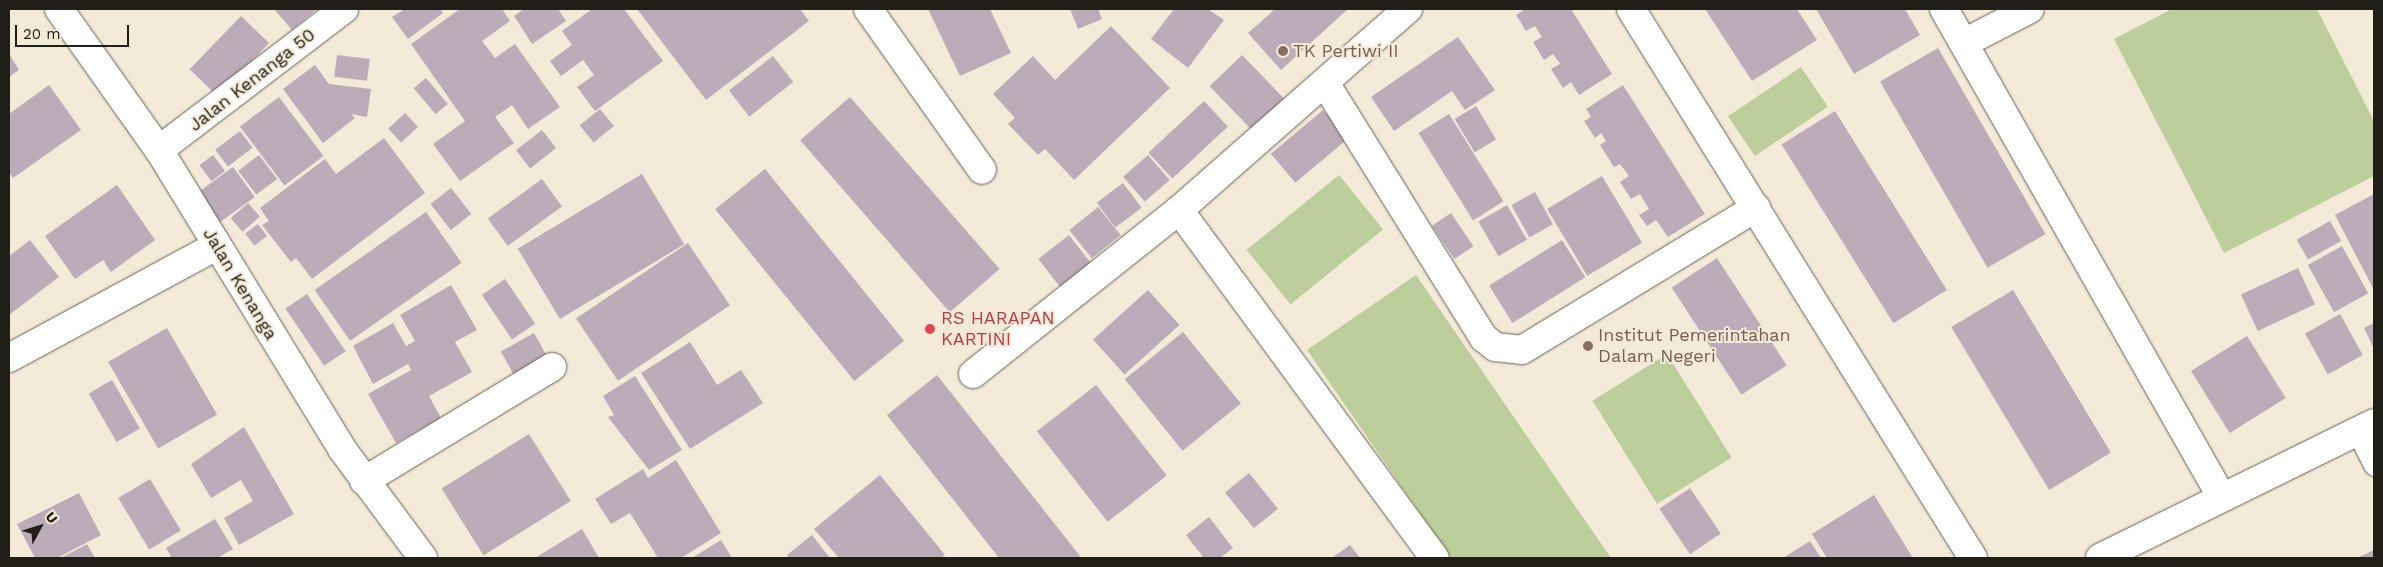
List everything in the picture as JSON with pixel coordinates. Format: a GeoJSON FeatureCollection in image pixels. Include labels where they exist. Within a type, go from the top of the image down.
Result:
{"type":"FeatureCollection","features":[{"type":"Feature","properties":{"kind":"street","name":"Jalan Kenanga"},"geometry":{"type":"LineString","coordinates":[[60,9],[158,150],[364,481],[423,558]]}},
{"type":"Feature","properties":{"kind":"street","name":"Jalan Kenanga 50"},"geometry":{"type":"LineString","coordinates":[[158,150],[344,9]]}},
{"type":"Feature","properties":{"kind":"street"},"geometry":{"type":"LineString","coordinates":[[868,9],[982,170]]}},
{"type":"Feature","properties":{"kind":"street"},"geometry":{"type":"LineString","coordinates":[[973,374],[1178,210],[1408,9]]}},
{"type":"Feature","properties":{"kind":"street"},"geometry":{"type":"LineString","coordinates":[[1631,9],[1973,558]]}},
{"type":"Feature","properties":{"kind":"street"},"geometry":{"type":"LineString","coordinates":[[1944,9],[2220,496]]}},
{"type":"Feature","properties":{"kind":"street"},"geometry":{"type":"LineString","coordinates":[[1964,43],[2030,9]]}},
{"type":"Feature","properties":{"kind":"street"},"geometry":{"type":"LineString","coordinates":[[1325,83],[1484,338],[1495,347],[1522,350],[1756,208]]}},
{"type":"Feature","properties":{"kind":"street"},"geometry":{"type":"LineString","coordinates":[[1178,210],[1435,558]]}},
{"type":"Feature","properties":{"kind":"street"},"geometry":{"type":"LineString","coordinates":[[9,358],[216,246]]}},
{"type":"Feature","properties":{"kind":"street"},"geometry":{"type":"LineString","coordinates":[[364,481],[552,368]]}},
{"type":"Feature","properties":{"kind":"street"},"geometry":{"type":"LineString","coordinates":[[2100,558],[2220,496],[2366,427]]}},
{"type":"Feature","properties":{"kind":"lane"},"geometry":{"type":"LineString","coordinates":[[2366,427],[2374,465]]}},
{"type":"Feature","properties":{"kind":"green space"},"geometry":{"type":"Polygon","coordinates":[[[2172,9],[2317,9],[2374,121],[2374,176],[2224,253],[2114,39],[2172,9]]]}},
{"type":"Feature","properties":{"kind":"green space"},"geometry":{"type":"Polygon","coordinates":[[[1801,67],[1828,107],[1755,156],[1728,116],[1801,67]]]}},
{"type":"Feature","properties":{"kind":"green space"},"geometry":{"type":"Polygon","coordinates":[[[1339,175],[1383,229],[1291,304],[1247,250],[1339,175]]]}},
{"type":"Feature","properties":{"kind":"green space"},"geometry":{"type":"Polygon","coordinates":[[[1416,275],[1611,558],[1451,558],[1307,350],[1416,275]]]}},
{"type":"Feature","properties":{"kind":"green space"},"geometry":{"type":"Polygon","coordinates":[[[1667,354],[1732,457],[1657,504],[1592,401],[1667,354]]]}},
{"type":"Feature","properties":{"kind":"building"},"geometry":{"type":"Polygon","coordinates":[[[274,9],[317,9],[292,30],[274,9]]]}},
{"type":"Feature","properties":{"kind":"building"},"geometry":{"type":"Polygon","coordinates":[[[405,9],[440,9],[443,13],[408,39],[392,17],[405,9]]]}},
{"type":"Feature","properties":{"kind":"building"},"geometry":{"type":"Polygon","coordinates":[[[460,9],[502,9],[510,21],[482,41],[495,58],[515,44],[560,107],[528,129],[512,105],[495,117],[514,143],[460,181],[433,144],[465,121],[411,44],[460,9]]]}},
{"type":"Feature","properties":{"kind":"building"},"geometry":{"type":"Polygon","coordinates":[[[524,9],[558,9],[566,21],[532,44],[514,16],[524,9]]]}},
{"type":"Feature","properties":{"kind":"building"},"geometry":{"type":"Polygon","coordinates":[[[592,9],[624,9],[663,61],[595,111],[577,87],[594,75],[583,60],[561,76],[550,61],[572,45],[562,31],[592,9]]]}},
{"type":"Feature","properties":{"kind":"building"},"geometry":{"type":"Polygon","coordinates":[[[637,9],[800,9],[809,21],[706,100],[637,9]]]}},
{"type":"Feature","properties":{"kind":"building"},"geometry":{"type":"Polygon","coordinates":[[[928,9],[990,9],[1011,53],[960,76],[928,9]]]}},
{"type":"Feature","properties":{"kind":"building"},"geometry":{"type":"Polygon","coordinates":[[[1070,9],[1098,9],[1102,19],[1078,29],[1070,9]]]}},
{"type":"Feature","properties":{"kind":"building"},"geometry":{"type":"Polygon","coordinates":[[[1174,9],[1208,9],[1224,20],[1188,68],[1151,39],[1174,9]]]}},
{"type":"Feature","properties":{"kind":"building","name":"TK Pertiwi II"},"geometry":{"type":"Polygon","coordinates":[[[1275,9],[1348,9],[1281,70],[1248,33],[1275,9]]]}},
{"type":"Feature","properties":{"kind":"building"},"geometry":{"type":"Polygon","coordinates":[[[1525,9],[1571,9],[1612,74],[1579,95],[1571,82],[1563,88],[1551,69],[1560,64],[1553,54],[1544,60],[1533,42],[1542,37],[1535,26],[1526,31],[1516,15],[1525,9]]]}},
{"type":"Feature","properties":{"kind":"building"},"geometry":{"type":"Polygon","coordinates":[[[1705,9],[1797,9],[1817,40],[1752,81],[1705,9]]]}},
{"type":"Feature","properties":{"kind":"building"},"geometry":{"type":"Polygon","coordinates":[[[1816,9],[1905,9],[1920,35],[1854,74],[1816,9]]]}},
{"type":"Feature","properties":{"kind":"building"},"geometry":{"type":"Polygon","coordinates":[[[241,16],[269,43],[218,96],[190,69],[241,16]]]}},
{"type":"Feature","properties":{"kind":"building"},"geometry":{"type":"Polygon","coordinates":[[[1111,26],[1170,88],[1074,180],[1045,149],[1038,155],[1008,124],[1015,118],[993,94],[1033,56],[1055,80],[1111,26]]]}},
{"type":"Feature","properties":{"kind":"building"},"geometry":{"type":"Polygon","coordinates":[[[1458,37],[1495,90],[1465,110],[1452,91],[1394,131],[1371,97],[1458,37]]]}},
{"type":"Feature","properties":{"kind":"building"},"geometry":{"type":"Polygon","coordinates":[[[1938,48],[2046,234],[1987,268],[1880,82],[1938,48]]]}},
{"type":"Feature","properties":{"kind":"building"},"geometry":{"type":"Polygon","coordinates":[[[9,54],[19,70],[9,77],[9,54]]]}},
{"type":"Feature","properties":{"kind":"building"},"geometry":{"type":"Polygon","coordinates":[[[337,55],[370,59],[367,81],[334,77],[337,55]]]}},
{"type":"Feature","properties":{"kind":"building"},"geometry":{"type":"Polygon","coordinates":[[[1242,55],[1290,105],[1258,136],[1210,86],[1242,55]]]}},
{"type":"Feature","properties":{"kind":"building"},"geometry":{"type":"Polygon","coordinates":[[[773,56],[793,82],[749,116],[729,90],[773,56]]]}},
{"type":"Feature","properties":{"kind":"building"},"geometry":{"type":"Polygon","coordinates":[[[315,65],[329,84],[371,89],[367,117],[351,114],[355,118],[323,143],[283,89],[315,65]]]}},
{"type":"Feature","properties":{"kind":"building"},"geometry":{"type":"Polygon","coordinates":[[[426,78],[448,104],[436,114],[414,88],[426,78]]]}},
{"type":"Feature","properties":{"kind":"building"},"geometry":{"type":"Polygon","coordinates":[[[49,85],[81,130],[13,178],[9,172],[9,114],[49,85]]]}},
{"type":"Feature","properties":{"kind":"building"},"geometry":{"type":"Polygon","coordinates":[[[1623,85],[1705,214],[1668,237],[1656,220],[1647,226],[1639,215],[1649,209],[1640,194],[1631,199],[1620,182],[1629,176],[1620,164],[1614,167],[1600,145],[1606,141],[1601,133],[1595,138],[1584,121],[1591,117],[1586,109],[1623,85]]]}},
{"type":"Feature","properties":{"kind":"building"},"geometry":{"type":"Polygon","coordinates":[[[279,97],[324,156],[284,186],[240,126],[279,97]]]}},
{"type":"Feature","properties":{"kind":"building"},"geometry":{"type":"Polygon","coordinates":[[[850,97],[1000,269],[950,312],[800,140],[850,97]]]}},
{"type":"Feature","properties":{"kind":"building"},"geometry":{"type":"Polygon","coordinates":[[[1204,101],[1228,127],[1172,178],[1148,153],[1204,101]]]}},
{"type":"Feature","properties":{"kind":"building"},"geometry":{"type":"Polygon","coordinates":[[[1476,106],[1496,139],[1475,152],[1455,119],[1476,106]]]}},
{"type":"Feature","properties":{"kind":"building"},"geometry":{"type":"Polygon","coordinates":[[[600,109],[614,126],[594,142],[580,125],[600,109]]]}},
{"type":"Feature","properties":{"kind":"building"},"geometry":{"type":"Polygon","coordinates":[[[1323,110],[1347,139],[1295,183],[1271,154],[1323,110]]]}},
{"type":"Feature","properties":{"kind":"building"},"geometry":{"type":"Polygon","coordinates":[[[1835,111],[1947,290],[1893,323],[1782,144],[1835,111]]]}},
{"type":"Feature","properties":{"kind":"building"},"geometry":{"type":"Polygon","coordinates":[[[405,113],[418,127],[401,143],[388,129],[405,113]]]}},
{"type":"Feature","properties":{"kind":"building"},"geometry":{"type":"Polygon","coordinates":[[[1449,114],[1504,201],[1473,220],[1418,133],[1449,114]]]}},
{"type":"Feature","properties":{"kind":"building"},"geometry":{"type":"Polygon","coordinates":[[[542,130],[556,148],[530,168],[516,150],[542,130]]]}},
{"type":"Feature","properties":{"kind":"building"},"geometry":{"type":"Polygon","coordinates":[[[240,131],[253,148],[228,166],[215,150],[240,131]]]}},
{"type":"Feature","properties":{"kind":"building"},"geometry":{"type":"Polygon","coordinates":[[[384,138],[425,193],[312,279],[296,258],[291,262],[262,225],[269,221],[260,208],[325,159],[336,174],[384,138]]]}},
{"type":"Feature","properties":{"kind":"building"},"geometry":{"type":"Polygon","coordinates":[[[213,155],[225,171],[211,181],[199,165],[213,155]]]}},
{"type":"Feature","properties":{"kind":"building"},"geometry":{"type":"Polygon","coordinates":[[[259,155],[277,179],[256,195],[238,171],[259,155]]]}},
{"type":"Feature","properties":{"kind":"building"},"geometry":{"type":"Polygon","coordinates":[[[1148,155],[1170,180],[1145,202],[1123,177],[1148,155]]]}},
{"type":"Feature","properties":{"kind":"building"},"geometry":{"type":"Polygon","coordinates":[[[233,167],[255,197],[218,224],[196,194],[233,167]]]}},
{"type":"Feature","properties":{"kind":"building"},"geometry":{"type":"Polygon","coordinates":[[[765,169],[904,341],[854,381],[715,209],[765,169]]]}},
{"type":"Feature","properties":{"kind":"building"},"geometry":{"type":"Polygon","coordinates":[[[642,174],[684,244],[560,319],[518,249],[642,174]]]}},
{"type":"Feature","properties":{"kind":"building"},"geometry":{"type":"Polygon","coordinates":[[[1602,176],[1642,243],[1587,276],[1547,209],[1602,176]]]}},
{"type":"Feature","properties":{"kind":"building"},"geometry":{"type":"Polygon","coordinates":[[[542,179],[562,207],[508,246],[488,218],[542,179]]]}},
{"type":"Feature","properties":{"kind":"building"},"geometry":{"type":"Polygon","coordinates":[[[1123,183],[1142,208],[1115,228],[1097,203],[1123,183]]]}},
{"type":"Feature","properties":{"kind":"building"},"geometry":{"type":"Polygon","coordinates":[[[117,185],[155,240],[111,272],[103,260],[75,279],[45,236],[117,185]]]}},
{"type":"Feature","properties":{"kind":"building"},"geometry":{"type":"Polygon","coordinates":[[[451,188],[471,214],[451,230],[431,204],[451,188]]]}},
{"type":"Feature","properties":{"kind":"building"},"geometry":{"type":"Polygon","coordinates":[[[1535,192],[1553,224],[1529,237],[1511,205],[1535,192]]]}},
{"type":"Feature","properties":{"kind":"building"},"geometry":{"type":"Polygon","coordinates":[[[2374,194],[2374,290],[2335,215],[2374,194]]]}},
{"type":"Feature","properties":{"kind":"building"},"geometry":{"type":"Polygon","coordinates":[[[248,203],[260,217],[242,232],[231,218],[248,203]]]}},
{"type":"Feature","properties":{"kind":"building"},"geometry":{"type":"Polygon","coordinates":[[[1507,205],[1527,240],[1498,256],[1478,222],[1507,205]]]}},
{"type":"Feature","properties":{"kind":"building"},"geometry":{"type":"Polygon","coordinates":[[[1098,207],[1121,235],[1092,258],[1069,230],[1098,207]]]}},
{"type":"Feature","properties":{"kind":"building"},"geometry":{"type":"Polygon","coordinates":[[[426,212],[462,263],[350,341],[315,290],[426,212]]]}},
{"type":"Feature","properties":{"kind":"building"},"geometry":{"type":"Polygon","coordinates":[[[1451,213],[1473,246],[1454,259],[1432,226],[1451,213]]]}},
{"type":"Feature","properties":{"kind":"building"},"geometry":{"type":"Polygon","coordinates":[[[2330,221],[2341,241],[2308,260],[2297,239],[2330,221]]]}},
{"type":"Feature","properties":{"kind":"building"},"geometry":{"type":"Polygon","coordinates":[[[258,224],[267,236],[254,246],[245,234],[258,224]]]}},
{"type":"Feature","properties":{"kind":"building"},"geometry":{"type":"Polygon","coordinates":[[[1069,235],[1091,263],[1060,287],[1038,259],[1069,235]]]}},
{"type":"Feature","properties":{"kind":"building"},"geometry":{"type":"Polygon","coordinates":[[[30,240],[59,277],[9,315],[9,256],[30,240]]]}},
{"type":"Feature","properties":{"kind":"building"},"geometry":{"type":"Polygon","coordinates":[[[1562,240],[1585,277],[1512,323],[1489,286],[1562,240]]]}},
{"type":"Feature","properties":{"kind":"building"},"geometry":{"type":"Polygon","coordinates":[[[688,243],[730,305],[618,381],[576,318],[688,243]]]}},
{"type":"Feature","properties":{"kind":"building"},"geometry":{"type":"Polygon","coordinates":[[[2342,246],[2368,293],[2334,312],[2308,265],[2342,246]]]}},
{"type":"Feature","properties":{"kind":"building"},"geometry":{"type":"Polygon","coordinates":[[[1717,258],[1787,365],[1741,395],[1672,287],[1717,258]]]}},
{"type":"Feature","properties":{"kind":"building"},"geometry":{"type":"Polygon","coordinates":[[[2298,268],[2315,304],[2258,331],[2241,295],[2298,268]]]}},
{"type":"Feature","properties":{"kind":"building"},"geometry":{"type":"Polygon","coordinates":[[[505,279],[535,324],[512,339],[482,295],[505,279]]]}},
{"type":"Feature","properties":{"kind":"building"},"geometry":{"type":"Polygon","coordinates":[[[451,285],[477,330],[455,342],[472,372],[429,396],[441,418],[396,443],[368,394],[411,370],[408,364],[373,384],[353,346],[393,323],[406,346],[415,341],[400,315],[451,285]]]}},
{"type":"Feature","properties":{"kind":"building"},"geometry":{"type":"Polygon","coordinates":[[[1148,290],[1179,325],[1124,374],[1093,340],[1148,290]]]}},
{"type":"Feature","properties":{"kind":"building"},"geometry":{"type":"Polygon","coordinates":[[[2013,290],[2111,453],[2049,490],[1951,327],[2013,290]]]}},
{"type":"Feature","properties":{"kind":"building"},"geometry":{"type":"Polygon","coordinates":[[[307,294],[346,351],[324,366],[285,309],[307,294]]]}},
{"type":"Feature","properties":{"kind":"building"},"geometry":{"type":"Polygon","coordinates":[[[2340,314],[2363,355],[2328,374],[2305,333],[2340,314]]]}},
{"type":"Feature","properties":{"kind":"building"},"geometry":{"type":"Polygon","coordinates":[[[2374,323],[2374,349],[2364,328],[2374,323]]]}},
{"type":"Feature","properties":{"kind":"building"},"geometry":{"type":"Polygon","coordinates":[[[167,328],[217,415],[158,449],[108,362],[167,328]]]}},
{"type":"Feature","properties":{"kind":"building"},"geometry":{"type":"Polygon","coordinates":[[[1183,332],[1241,403],[1183,451],[1125,379],[1183,332]]]}},
{"type":"Feature","properties":{"kind":"building"},"geometry":{"type":"Polygon","coordinates":[[[534,333],[552,365],[519,384],[501,351],[534,333]]]}},
{"type":"Feature","properties":{"kind":"building"},"geometry":{"type":"Polygon","coordinates":[[[2247,336],[2286,398],[2230,433],[2191,371],[2247,336]]]}},
{"type":"Feature","properties":{"kind":"building"},"geometry":{"type":"Polygon","coordinates":[[[690,342],[717,385],[741,370],[763,403],[690,449],[641,373],[690,342]]]}},
{"type":"Feature","properties":{"kind":"building"},"geometry":{"type":"Polygon","coordinates":[[[937,375],[1080,556],[1077,558],[999,558],[887,415],[937,375]]]}},
{"type":"Feature","properties":{"kind":"building"},"geometry":{"type":"Polygon","coordinates":[[[635,376],[682,450],[649,470],[608,417],[614,415],[603,396],[635,376]]]}},
{"type":"Feature","properties":{"kind":"building"},"geometry":{"type":"Polygon","coordinates":[[[112,380],[140,428],[117,442],[89,394],[112,380]]]}},
{"type":"Feature","properties":{"kind":"building"},"geometry":{"type":"Polygon","coordinates":[[[1096,385],[1167,476],[1108,522],[1037,431],[1096,385]]]}},
{"type":"Feature","properties":{"kind":"building"},"geometry":{"type":"Polygon","coordinates":[[[244,427],[294,514],[239,545],[224,518],[253,501],[241,480],[211,498],[191,464],[244,427]]]}},
{"type":"Feature","properties":{"kind":"building"},"geometry":{"type":"Polygon","coordinates":[[[529,434],[571,501],[484,556],[442,489],[529,434]]]}},
{"type":"Feature","properties":{"kind":"building"},"geometry":{"type":"Polygon","coordinates":[[[676,460],[721,533],[681,558],[658,558],[630,513],[611,524],[595,499],[643,469],[648,478],[676,460]]]}},
{"type":"Feature","properties":{"kind":"building"},"geometry":{"type":"Polygon","coordinates":[[[1249,473],[1278,509],[1254,528],[1225,493],[1249,473]]]}},
{"type":"Feature","properties":{"kind":"building"},"geometry":{"type":"Polygon","coordinates":[[[880,475],[945,555],[941,558],[839,558],[814,529],[880,475]]]}},
{"type":"Feature","properties":{"kind":"building"},"geometry":{"type":"Polygon","coordinates":[[[150,479],[181,530],[149,549],[118,498],[150,479]]]}},
{"type":"Feature","properties":{"kind":"building"},"geometry":{"type":"Polygon","coordinates":[[[1690,488],[1721,534],[1690,554],[1659,509],[1690,488]]]}},
{"type":"Feature","properties":{"kind":"building"},"geometry":{"type":"Polygon","coordinates":[[[79,493],[101,535],[57,558],[35,558],[17,524],[79,493]]]}},
{"type":"Feature","properties":{"kind":"building"},"geometry":{"type":"Polygon","coordinates":[[[1874,495],[1913,558],[1827,558],[1812,534],[1874,495]]]}},
{"type":"Feature","properties":{"kind":"building"},"geometry":{"type":"Polygon","coordinates":[[[1209,517],[1233,548],[1220,558],[1204,558],[1186,535],[1209,517]]]}},
{"type":"Feature","properties":{"kind":"building"},"geometry":{"type":"Polygon","coordinates":[[[215,519],[233,549],[217,558],[172,558],[166,548],[215,519]]]}},
{"type":"Feature","properties":{"kind":"building"},"geometry":{"type":"Polygon","coordinates":[[[582,529],[599,558],[535,558],[582,529]]]}},
{"type":"Feature","properties":{"kind":"building"},"geometry":{"type":"Polygon","coordinates":[[[812,535],[830,558],[789,558],[787,555],[812,535]]]}},
{"type":"Feature","properties":{"kind":"building"},"geometry":{"type":"Polygon","coordinates":[[[721,540],[732,558],[692,558],[721,540]]]}},
{"type":"Feature","properties":{"kind":"building"},"geometry":{"type":"Polygon","coordinates":[[[1810,541],[1821,558],[1783,558],[1810,541]]]}},
{"type":"Feature","properties":{"kind":"building"},"geometry":{"type":"Polygon","coordinates":[[[87,544],[95,558],[61,558],[87,544]]]}},
{"type":"Feature","properties":{"kind":"building"},"geometry":{"type":"Polygon","coordinates":[[[1350,545],[1360,558],[1332,558],[1350,545]]]}},
{"type":"Feature","properties":{"kind":"building"},"geometry":{"type":"Polygon","coordinates":[[[2374,550],[2374,558],[2357,558],[2374,550]]]}},
{"type":"Feature","properties":{"kind":"place","name":"TK Pertiwi II"},"geometry":{"type":"Point","coordinates":[1283,51]}},
{"type":"Feature","properties":{"kind":"place","name":"RS HARAPAN KARTINI"},"geometry":{"type":"Point","coordinates":[930,329]}},
{"type":"Feature","properties":{"kind":"place","name":"Institut Pemerintahan Dalam Negeri"},"geometry":{"type":"Point","coordinates":[1588,346]}}]}
